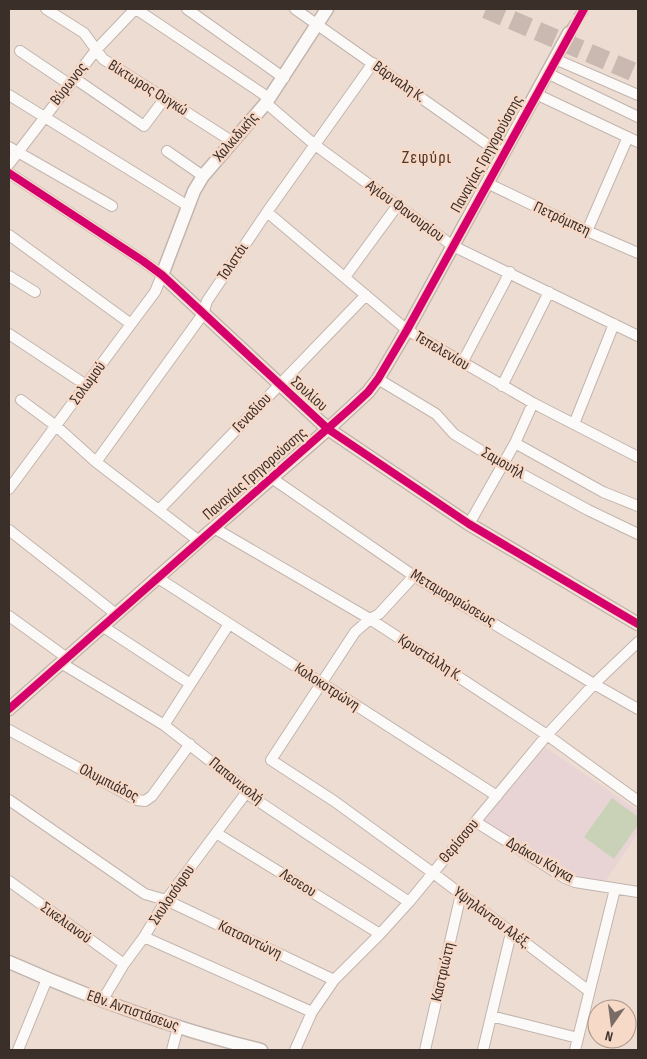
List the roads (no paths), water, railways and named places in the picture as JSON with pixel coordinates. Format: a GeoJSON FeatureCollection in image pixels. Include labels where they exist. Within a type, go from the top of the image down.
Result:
{"type":"FeatureCollection","features":[{"type":"Feature","properties":{"kind":"street","name":"Βίκτωρος Ουγκώ"},"geometry":{"type":"LineString","coordinates":[[46,9],[84,33],[103,59],[233,142]]}},
{"type":"Feature","properties":{"kind":"street","name":"Βύρωνος"},"geometry":{"type":"LineString","coordinates":[[9,164],[13,149],[45,116],[96,50],[135,9]]}},
{"type":"Feature","properties":{"kind":"street","name":"Αγίου Φανουρίου"},"geometry":{"type":"LineString","coordinates":[[135,9],[268,101],[315,145],[453,246],[510,272],[638,336]]}},
{"type":"Feature","properties":{"kind":"street"},"geometry":{"type":"LineString","coordinates":[[187,9],[284,78]]}},
{"type":"Feature","properties":{"kind":"street","name":"Βάρναλη Κ."},"geometry":{"type":"LineString","coordinates":[[295,9],[488,145],[503,153]]}},
{"type":"Feature","properties":{"kind":"street","name":"Χαλκιδικής"},"geometry":{"type":"LineString","coordinates":[[162,275],[188,206],[203,176],[268,101],[327,9]]}},
{"type":"Feature","properties":{"kind":"street","name":"Παναγίας Γρηγορούσσης"},"geometry":{"type":"LineString","coordinates":[[9,709],[328,430],[368,392],[407,330],[569,34]]}},
{"type":"Feature","properties":{"kind":"street"},"geometry":{"type":"LineString","coordinates":[[20,51],[144,126],[165,98]]}},
{"type":"Feature","properties":{"kind":"street"},"geometry":{"type":"LineString","coordinates":[[555,59],[638,95]]}},
{"type":"Feature","properties":{"kind":"street","name":"Τολστόι"},"geometry":{"type":"LineString","coordinates":[[96,462],[203,314],[207,301],[267,212],[373,63]]}},
{"type":"Feature","properties":{"kind":"street"},"geometry":{"type":"LineString","coordinates":[[548,73],[638,117]]}},
{"type":"Feature","properties":{"kind":"street"},"geometry":{"type":"LineString","coordinates":[[608,103],[617,86]]}},
{"type":"Feature","properties":{"kind":"street"},"geometry":{"type":"LineString","coordinates":[[536,94],[638,142]]}},
{"type":"Feature","properties":{"kind":"street"},"geometry":{"type":"LineString","coordinates":[[9,95],[188,206]]}},
{"type":"Feature","properties":{"kind":"street"},"geometry":{"type":"LineString","coordinates":[[586,231],[628,137]]}},
{"type":"Feature","properties":{"kind":"street"},"geometry":{"type":"LineString","coordinates":[[13,149],[112,206]]}},
{"type":"Feature","properties":{"kind":"street"},"geometry":{"type":"LineString","coordinates":[[168,151],[203,176]]}},
{"type":"Feature","properties":{"kind":"street","name":"Σουλίου"},"geometry":{"type":"LineString","coordinates":[[9,173],[162,275],[328,430],[469,524],[638,624]]}},
{"type":"Feature","properties":{"kind":"street","name":"Πετρόμπεη"},"geometry":{"type":"LineString","coordinates":[[487,183],[586,231],[638,253]]}},
{"type":"Feature","properties":{"kind":"street"},"geometry":{"type":"LineString","coordinates":[[345,277],[397,206]]}},
{"type":"Feature","properties":{"kind":"street","name":"Τεπελενίου"},"geometry":{"type":"LineString","coordinates":[[267,212],[407,330],[502,386],[638,457]]}},
{"type":"Feature","properties":{"kind":"street"},"geometry":{"type":"LineString","coordinates":[[9,235],[131,324]]}},
{"type":"Feature","properties":{"kind":"street"},"geometry":{"type":"LineString","coordinates":[[462,363],[510,272]]}},
{"type":"Feature","properties":{"kind":"street","name":"Σολωμού"},"geometry":{"type":"LineString","coordinates":[[9,488],[155,292],[162,275]]}},
{"type":"Feature","properties":{"kind":"street"},"geometry":{"type":"LineString","coordinates":[[9,276],[36,292]]}},
{"type":"Feature","properties":{"kind":"street"},"geometry":{"type":"LineString","coordinates":[[502,386],[549,292]]}},
{"type":"Feature","properties":{"kind":"street","name":"Γεναδίου"},"geometry":{"type":"LineString","coordinates":[[159,510],[366,295]]}},
{"type":"Feature","properties":{"kind":"street"},"geometry":{"type":"LineString","coordinates":[[574,424],[614,324]]}},
{"type":"Feature","properties":{"kind":"street"},"geometry":{"type":"LineString","coordinates":[[10,338],[86,385]]}},
{"type":"Feature","properties":{"kind":"street","name":"Σαμουήλ"},"geometry":{"type":"LineString","coordinates":[[378,378],[436,414],[454,434],[503,464],[588,510],[638,534]]}},
{"type":"Feature","properties":{"kind":"street"},"geometry":{"type":"LineString","coordinates":[[21,400],[56,426],[96,462],[199,541]]}},
{"type":"Feature","properties":{"kind":"street"},"geometry":{"type":"LineString","coordinates":[[469,524],[503,464],[533,403]]}},
{"type":"Feature","properties":{"kind":"street"},"geometry":{"type":"LineString","coordinates":[[514,443],[603,492],[638,506]]}},
{"type":"Feature","properties":{"kind":"street","name":"Μεταμορφώσεως"},"geometry":{"type":"LineString","coordinates":[[273,478],[414,576],[638,709]]}},
{"type":"Feature","properties":{"kind":"street","name":"Κρυστάλλη Κ."},"geometry":{"type":"LineString","coordinates":[[214,528],[370,619],[547,735],[638,801]]}},
{"type":"Feature","properties":{"kind":"street"},"geometry":{"type":"LineString","coordinates":[[9,530],[116,614]]}},
{"type":"Feature","properties":{"kind":"street"},"geometry":{"type":"LineString","coordinates":[[320,683],[355,632],[379,614],[414,576]]}},
{"type":"Feature","properties":{"kind":"street","name":"Κολοκοτρώνη"},"geometry":{"type":"LineString","coordinates":[[158,578],[497,796]]}},
{"type":"Feature","properties":{"kind":"street","name":"Παπανικολή"},"geometry":{"type":"LineString","coordinates":[[9,616],[64,661],[164,725],[190,744],[241,785],[246,793],[409,902]]}},
{"type":"Feature","properties":{"kind":"street"},"geometry":{"type":"LineString","coordinates":[[164,725],[189,683],[229,624]]}},
{"type":"Feature","properties":{"kind":"street"},"geometry":{"type":"LineString","coordinates":[[102,626],[189,683]]}},
{"type":"Feature","properties":{"kind":"street","name":"Θερίσσου"},"geometry":{"type":"LineString","coordinates":[[295,1050],[312,1012],[334,980],[409,902],[547,735],[594,684],[638,642]]}},
{"type":"Feature","properties":{"kind":"street","name":"Υψηλάντου Αλέξ."},"geometry":{"type":"LineString","coordinates":[[320,683],[271,760],[334,801],[433,873],[589,992]]}},
{"type":"Feature","properties":{"kind":"street","name":"Ολυμπιάδος"},"geometry":{"type":"LineString","coordinates":[[9,730],[137,800],[145,801],[152,796],[190,744]]}},
{"type":"Feature","properties":{"kind":"street","name":"Σκυλοσόφου"},"geometry":{"type":"LineString","coordinates":[[102,1001],[166,900],[246,793]]}},
{"type":"Feature","properties":{"kind":"street","name":"Κατσαντώνη"},"geometry":{"type":"LineString","coordinates":[[9,800],[145,894],[166,900],[334,980]]}},
{"type":"Feature","properties":{"kind":"street","name":"Δράκου Κόγκα"},"geometry":{"type":"LineString","coordinates":[[476,822],[565,878],[575,882],[638,892]]}},
{"type":"Feature","properties":{"kind":"street","name":"Λεσεου"},"geometry":{"type":"LineString","coordinates":[[216,832],[380,934]]}},
{"type":"Feature","properties":{"kind":"street","name":"Σικελιανού"},"geometry":{"type":"LineString","coordinates":[[9,881],[124,964]]}},
{"type":"Feature","properties":{"kind":"street"},"geometry":{"type":"LineString","coordinates":[[576,1050],[615,889]]}},
{"type":"Feature","properties":{"kind":"street","name":"Καστριώτη"},"geometry":{"type":"LineString","coordinates":[[425,1050],[461,894]]}},
{"type":"Feature","properties":{"kind":"street"},"geometry":{"type":"LineString","coordinates":[[483,1050],[511,933]]}},
{"type":"Feature","properties":{"kind":"street"},"geometry":{"type":"LineString","coordinates":[[144,937],[312,1012]]}},
{"type":"Feature","properties":{"kind":"street","name":"Εθν. Αντιστάσεως"},"geometry":{"type":"LineString","coordinates":[[9,962],[102,1001],[233,1047],[261,1050]]}},
{"type":"Feature","properties":{"kind":"street"},"geometry":{"type":"LineString","coordinates":[[20,1050],[47,979]]}},
{"type":"Feature","properties":{"kind":"street"},"geometry":{"type":"LineString","coordinates":[[491,1016],[578,1038]]}},
{"type":"Feature","properties":{"kind":"street"},"geometry":{"type":"LineString","coordinates":[[172,1050],[178,1027]]}},
{"type":"Feature","properties":{"kind":"tunnel"},"geometry":{"type":"LineString","coordinates":[[486,9],[638,74]]}},
{"type":"Feature","properties":{"kind":"tunnel"},"geometry":{"type":"LineString","coordinates":[[569,33],[584,9]]}},
{"type":"Feature","properties":{"kind":"district","name":"Ζεφύρι"},"geometry":{"type":"Point","coordinates":[427,157]}}]}
